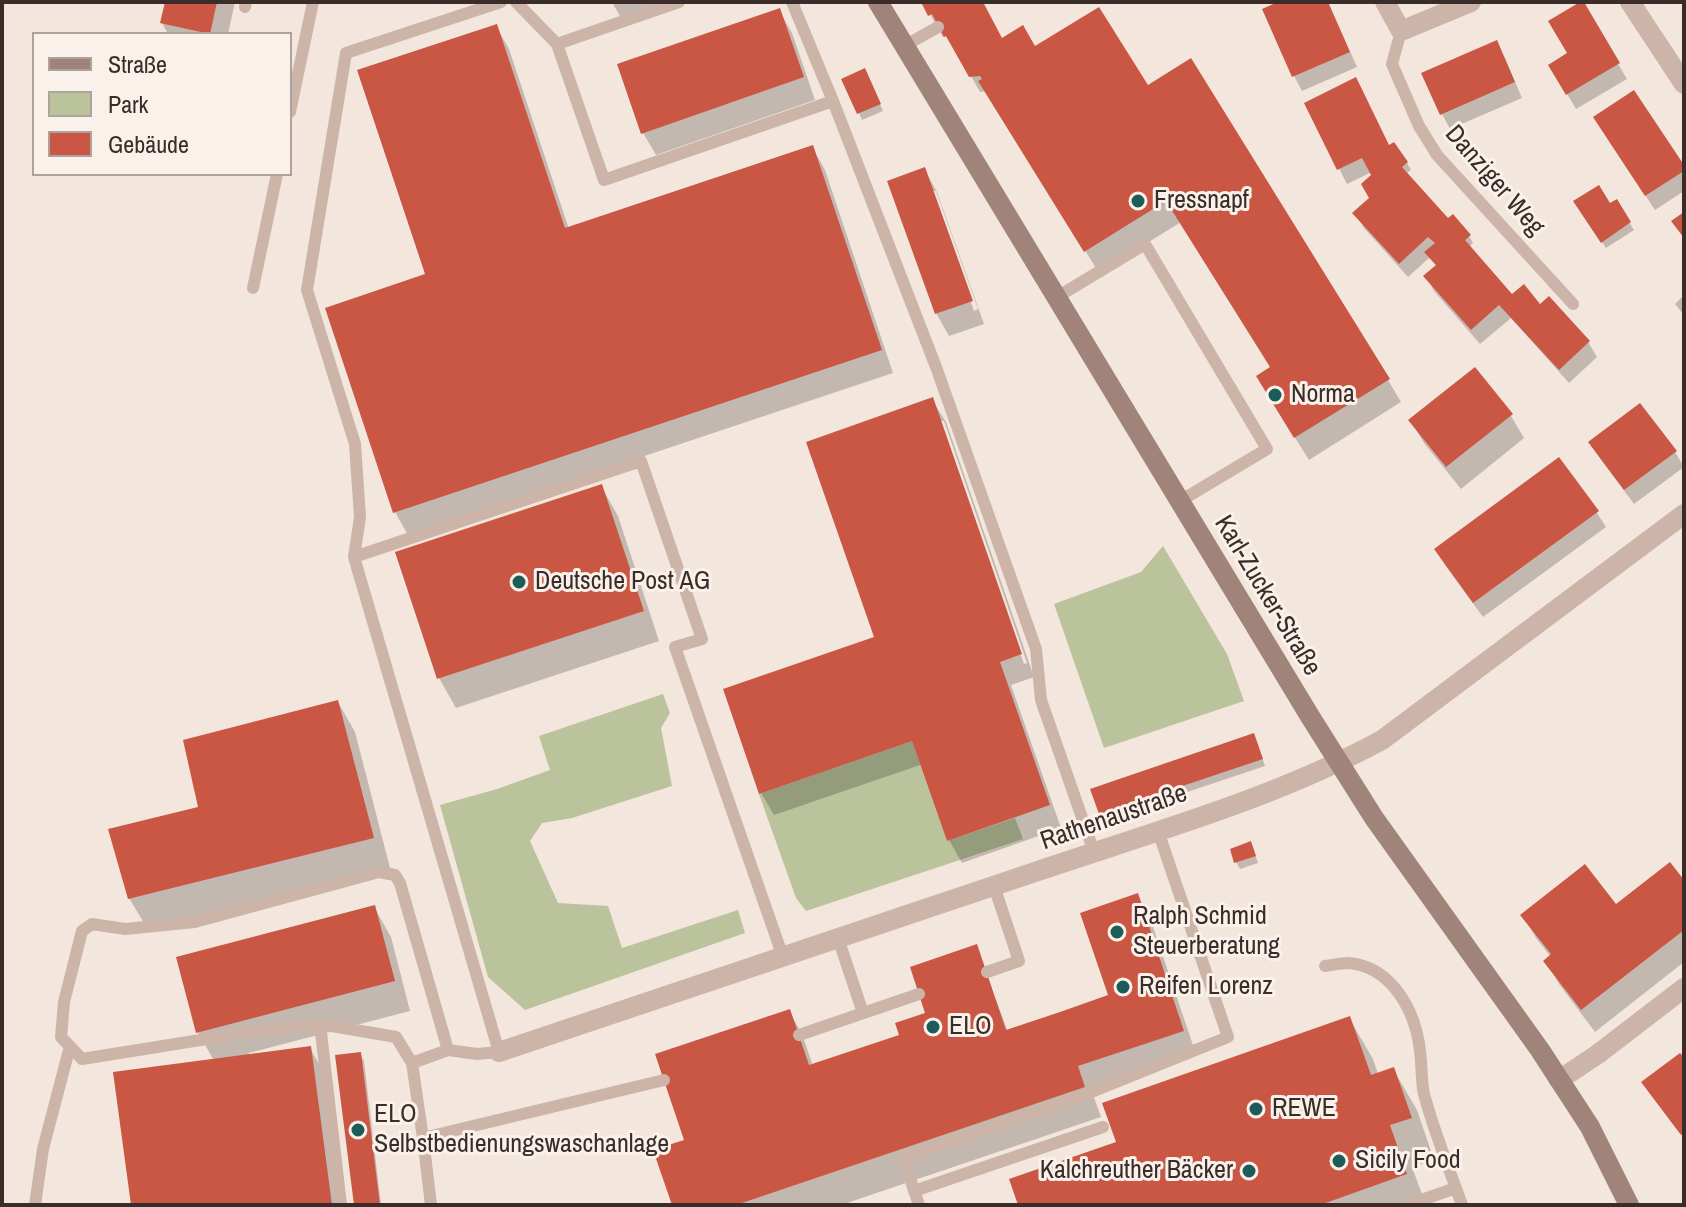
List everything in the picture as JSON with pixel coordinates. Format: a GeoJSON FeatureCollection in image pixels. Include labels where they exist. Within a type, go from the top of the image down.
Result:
{"type":"FeatureCollection","features":[{"type":"Feature","properties":{"kind":"street","name":"Karl-Zucker-Straße"},"geometry":{"type":"LineString","coordinates":[[878,2],[1339,763],[1374,818],[1532,1038],[1590,1127],[1629,1205]]}},
{"type":"Feature","properties":{"kind":"street"},"geometry":{"type":"LineString","coordinates":[[1385,2],[1401,31],[1471,2]]}},
{"type":"Feature","properties":{"kind":"street"},"geometry":{"type":"LineString","coordinates":[[1630,2],[1684,84]]}},
{"type":"Feature","properties":{"kind":"street","name":"Rathenaustraße"},"geometry":{"type":"LineString","coordinates":[[499,1052],[1158,831],[1277,789],[1339,763],[1382,740],[1684,514]]}},
{"type":"Feature","properties":{"kind":"street"},"geometry":{"type":"LineString","coordinates":[[1559,1080],[1684,988]]}},
{"type":"Feature","properties":{"kind":"lane"},"geometry":{"type":"LineString","coordinates":[[292,102],[313,2]]}},
{"type":"Feature","properties":{"kind":"lane"},"geometry":{"type":"LineString","coordinates":[[412,1063],[448,1050],[477,1054],[499,1052],[354,557],[360,517],[355,444],[307,290],[346,53],[501,2]]}},
{"type":"Feature","properties":{"kind":"lane"},"geometry":{"type":"LineString","coordinates":[[516,2],[557,44],[604,180],[833,101]]}},
{"type":"Feature","properties":{"kind":"lane"},"geometry":{"type":"LineString","coordinates":[[557,44],[679,2]]}},
{"type":"Feature","properties":{"kind":"lane"},"geometry":{"type":"LineString","coordinates":[[792,2],[936,367],[1036,649],[1041,700],[1094,852]]}},
{"type":"Feature","properties":{"kind":"lane"},"geometry":{"type":"LineString","coordinates":[[904,46],[938,27]]}},
{"type":"Feature","properties":{"kind":"lane","name":"Danziger Weg"},"geometry":{"type":"LineString","coordinates":[[1401,31],[1392,64],[1419,126],[1437,155],[1573,304]]}},
{"type":"Feature","properties":{"kind":"lane"},"geometry":{"type":"LineString","coordinates":[[253,288],[277,176]]}},
{"type":"Feature","properties":{"kind":"lane"},"geometry":{"type":"LineString","coordinates":[[1057,297],[1145,244],[1159,267],[1267,449],[1180,501]]}},
{"type":"Feature","properties":{"kind":"lane"},"geometry":{"type":"LineString","coordinates":[[354,557],[641,461],[702,639],[675,647],[783,957]]}},
{"type":"Feature","properties":{"kind":"lane"},"geometry":{"type":"LineString","coordinates":[[919,1205],[903,1158],[1079,1097],[1228,1037],[1158,831]]}},
{"type":"Feature","properties":{"kind":"lane"},"geometry":{"type":"LineString","coordinates":[[431,1205],[412,1063],[396,1037],[320,1024],[82,1059],[61,1037],[64,1002],[82,931],[92,924],[125,929],[195,922],[379,872],[395,875],[400,883],[448,1050]]}},
{"type":"Feature","properties":{"kind":"lane"},"geometry":{"type":"LineString","coordinates":[[987,972],[1019,961],[994,886]]}},
{"type":"Feature","properties":{"kind":"lane"},"geometry":{"type":"LineString","coordinates":[[838,938],[863,1013]]}},
{"type":"Feature","properties":{"kind":"lane"},"geometry":{"type":"LineString","coordinates":[[1325,966],[1348,963],[1368,968],[1391,983],[1406,1003],[1420,1049],[1424,1092],[1462,1205]]}},
{"type":"Feature","properties":{"kind":"lane"},"geometry":{"type":"LineString","coordinates":[[799,1035],[919,994]]}},
{"type":"Feature","properties":{"kind":"lane"},"geometry":{"type":"LineString","coordinates":[[320,1024],[341,1205]]}},
{"type":"Feature","properties":{"kind":"lane"},"geometry":{"type":"LineString","coordinates":[[35,1205],[43,1149],[70,1046]]}},
{"type":"Feature","properties":{"kind":"lane"},"geometry":{"type":"LineString","coordinates":[[423,1138],[664,1080]]}},
{"type":"Feature","properties":{"kind":"lane"},"geometry":{"type":"LineString","coordinates":[[914,1191],[1103,1127]]}},
{"type":"Feature","properties":{"kind":"lane"},"geometry":{"type":"LineString","coordinates":[[1407,1205],[1456,1188]]}},
{"type":"Feature","properties":{"kind":"green space"},"geometry":{"type":"Polygon","coordinates":[[[1163,546],[1227,654],[1244,701],[1104,748],[1054,604],[1141,572],[1163,546]]]}},
{"type":"Feature","properties":{"kind":"green space"},"geometry":{"type":"Polygon","coordinates":[[[663,694],[670,713],[661,728],[672,786],[572,818],[542,823],[530,841],[558,903],[608,906],[622,948],[738,910],[745,933],[525,1010],[488,977],[440,805],[550,770],[539,736],[663,694]]]}},
{"type":"Feature","properties":{"kind":"green space"},"geometry":{"type":"Polygon","coordinates":[[[912,741],[947,841],[1015,818],[1023,839],[806,911],[796,898],[759,794],[912,741]]]}},
{"type":"Feature","properties":{"kind":"building"},"geometry":{"type":"Polygon","coordinates":[[[165,2],[217,2],[210,32],[160,23],[165,2]]]}},
{"type":"Feature","properties":{"kind":"building"},"geometry":{"type":"Polygon","coordinates":[[[921,2],[983,2],[1002,38],[1023,25],[1035,46],[1099,7],[1148,85],[1191,58],[1390,379],[1294,438],[1256,376],[1270,367],[1166,201],[1084,252],[978,81],[982,79],[980,76],[969,77],[932,14],[928,16],[921,2]]]}},
{"type":"Feature","properties":{"kind":"building"},"geometry":{"type":"Polygon","coordinates":[[[1278,2],[1328,2],[1350,52],[1292,77],[1262,9],[1278,2]]]}},
{"type":"Feature","properties":{"kind":"building"},"geometry":{"type":"Polygon","coordinates":[[[1584,2],[1620,63],[1566,95],[1548,65],[1567,53],[1548,21],[1584,2]]]}},
{"type":"Feature","properties":{"kind":"building"},"geometry":{"type":"Polygon","coordinates":[[[780,8],[804,77],[641,134],[617,64],[780,8]]]}},
{"type":"Feature","properties":{"kind":"building"},"geometry":{"type":"Polygon","coordinates":[[[497,24],[565,228],[813,145],[882,350],[393,513],[325,308],[425,274],[357,70],[497,24]]]}},
{"type":"Feature","properties":{"kind":"building"},"geometry":{"type":"Polygon","coordinates":[[[1497,40],[1515,82],[1440,115],[1421,73],[1497,40]]]}},
{"type":"Feature","properties":{"kind":"building"},"geometry":{"type":"Polygon","coordinates":[[[865,68],[881,104],[857,114],[841,79],[865,68]]]}},
{"type":"Feature","properties":{"kind":"building"},"geometry":{"type":"Polygon","coordinates":[[[1356,77],[1389,145],[1394,142],[1408,162],[1402,167],[1448,218],[1453,214],[1471,235],[1465,240],[1512,294],[1524,284],[1540,304],[1549,296],[1590,341],[1559,370],[1499,305],[1471,330],[1423,276],[1436,265],[1424,252],[1435,243],[1428,237],[1399,264],[1352,213],[1369,198],[1361,184],[1371,175],[1362,158],[1337,170],[1304,103],[1356,77]]]}},
{"type":"Feature","properties":{"kind":"building"},"geometry":{"type":"Polygon","coordinates":[[[1634,90],[1684,165],[1684,171],[1645,196],[1593,117],[1634,90]]]}},
{"type":"Feature","properties":{"kind":"building"},"geometry":{"type":"Polygon","coordinates":[[[925,167],[973,301],[935,314],[887,181],[925,167]]]}},
{"type":"Feature","properties":{"kind":"building"},"geometry":{"type":"Polygon","coordinates":[[[1599,185],[1610,203],[1617,199],[1631,222],[1601,243],[1573,201],[1599,185]]]}},
{"type":"Feature","properties":{"kind":"building"},"geometry":{"type":"Polygon","coordinates":[[[1684,212],[1684,238],[1671,221],[1684,212]]]}},
{"type":"Feature","properties":{"kind":"building"},"geometry":{"type":"Polygon","coordinates":[[[1475,367],[1513,414],[1446,467],[1408,420],[1475,367]]]}},
{"type":"Feature","properties":{"kind":"building"},"geometry":{"type":"Polygon","coordinates":[[[933,397],[1022,654],[1000,662],[1050,805],[947,841],[912,741],[759,794],[723,689],[874,637],[806,442],[933,397]]]}},
{"type":"Feature","properties":{"kind":"building"},"geometry":{"type":"Polygon","coordinates":[[[1640,403],[1677,451],[1624,490],[1588,442],[1640,403]]]}},
{"type":"Feature","properties":{"kind":"building"},"geometry":{"type":"Polygon","coordinates":[[[1559,457],[1599,511],[1473,603],[1434,549],[1559,457]]]}},
{"type":"Feature","properties":{"kind":"building","name":"Deutsche Post AG"},"geometry":{"type":"Polygon","coordinates":[[[602,484],[644,611],[437,679],[395,552],[602,484]]]}},
{"type":"Feature","properties":{"kind":"building"},"geometry":{"type":"Polygon","coordinates":[[[338,700],[374,838],[128,899],[108,829],[198,807],[183,740],[338,700]]]}},
{"type":"Feature","properties":{"kind":"building"},"geometry":{"type":"Polygon","coordinates":[[[1254,733],[1263,759],[1099,814],[1090,789],[1254,733]]]}},
{"type":"Feature","properties":{"kind":"building"},"geometry":{"type":"Polygon","coordinates":[[[1251,841],[1256,856],[1234,863],[1230,849],[1251,841]]]}},
{"type":"Feature","properties":{"kind":"building"},"geometry":{"type":"Polygon","coordinates":[[[1670,862],[1684,880],[1684,930],[1581,1010],[1543,961],[1551,954],[1520,915],[1585,864],[1616,904],[1670,862]]]}},
{"type":"Feature","properties":{"kind":"building"},"geometry":{"type":"Polygon","coordinates":[[[1138,893],[1184,1031],[1078,1066],[1085,1087],[736,1205],[672,1205],[653,1150],[684,1140],[655,1054],[790,1009],[809,1065],[899,1035],[895,1023],[925,1013],[910,967],[977,944],[1006,1030],[1060,1012],[1108,995],[1080,913],[1138,893]]]}},
{"type":"Feature","properties":{"kind":"building"},"geometry":{"type":"Polygon","coordinates":[[[375,905],[395,981],[196,1033],[176,957],[375,905]]]}},
{"type":"Feature","properties":{"kind":"building"},"geometry":{"type":"Polygon","coordinates":[[[1350,1016],[1371,1075],[1394,1067],[1412,1118],[1390,1125],[1407,1174],[1320,1205],[1018,1205],[1009,1179],[1116,1142],[1102,1103],[1350,1016]]]}},
{"type":"Feature","properties":{"kind":"building"},"geometry":{"type":"Polygon","coordinates":[[[311,1046],[332,1205],[131,1205],[113,1072],[311,1046]]]}},
{"type":"Feature","properties":{"kind":"building","name":"ELO Selbstbedienungswaschanlage"},"geometry":{"type":"Polygon","coordinates":[[[361,1052],[380,1205],[354,1205],[335,1055],[361,1052]]]}},
{"type":"Feature","properties":{"kind":"building"},"geometry":{"type":"Polygon","coordinates":[[[1680,1053],[1684,1057],[1684,1133],[1681,1135],[1641,1082],[1680,1053]]]}},
{"type":"Feature","properties":{"kind":"place","name":"Fressnapf"},"geometry":{"type":"Point","coordinates":[1138,201]}},
{"type":"Feature","properties":{"kind":"place","name":"Norma"},"geometry":{"type":"Point","coordinates":[1275,395]}},
{"type":"Feature","properties":{"kind":"place","name":"Deutsche Post AG"},"geometry":{"type":"Point","coordinates":[519,582]}},
{"type":"Feature","properties":{"kind":"place","name":"Ralph Schmid Steuerberatung"},"geometry":{"type":"Point","coordinates":[1117,932]}},
{"type":"Feature","properties":{"kind":"place","name":"Reifen Lorenz"},"geometry":{"type":"Point","coordinates":[1123,987]}},
{"type":"Feature","properties":{"kind":"place","name":"ELO"},"geometry":{"type":"Point","coordinates":[933,1027]}},
{"type":"Feature","properties":{"kind":"place","name":"REWE"},"geometry":{"type":"Point","coordinates":[1256,1109]}},
{"type":"Feature","properties":{"kind":"place","name":"ELO Selbstbedienungswaschanlage"},"geometry":{"type":"Point","coordinates":[358,1130]}},
{"type":"Feature","properties":{"kind":"place","name":"Sicily Food"},"geometry":{"type":"Point","coordinates":[1339,1161]}},
{"type":"Feature","properties":{"kind":"place","name":"Kalchreuther Bäcker"},"geometry":{"type":"Point","coordinates":[1249,1171]}}]}
